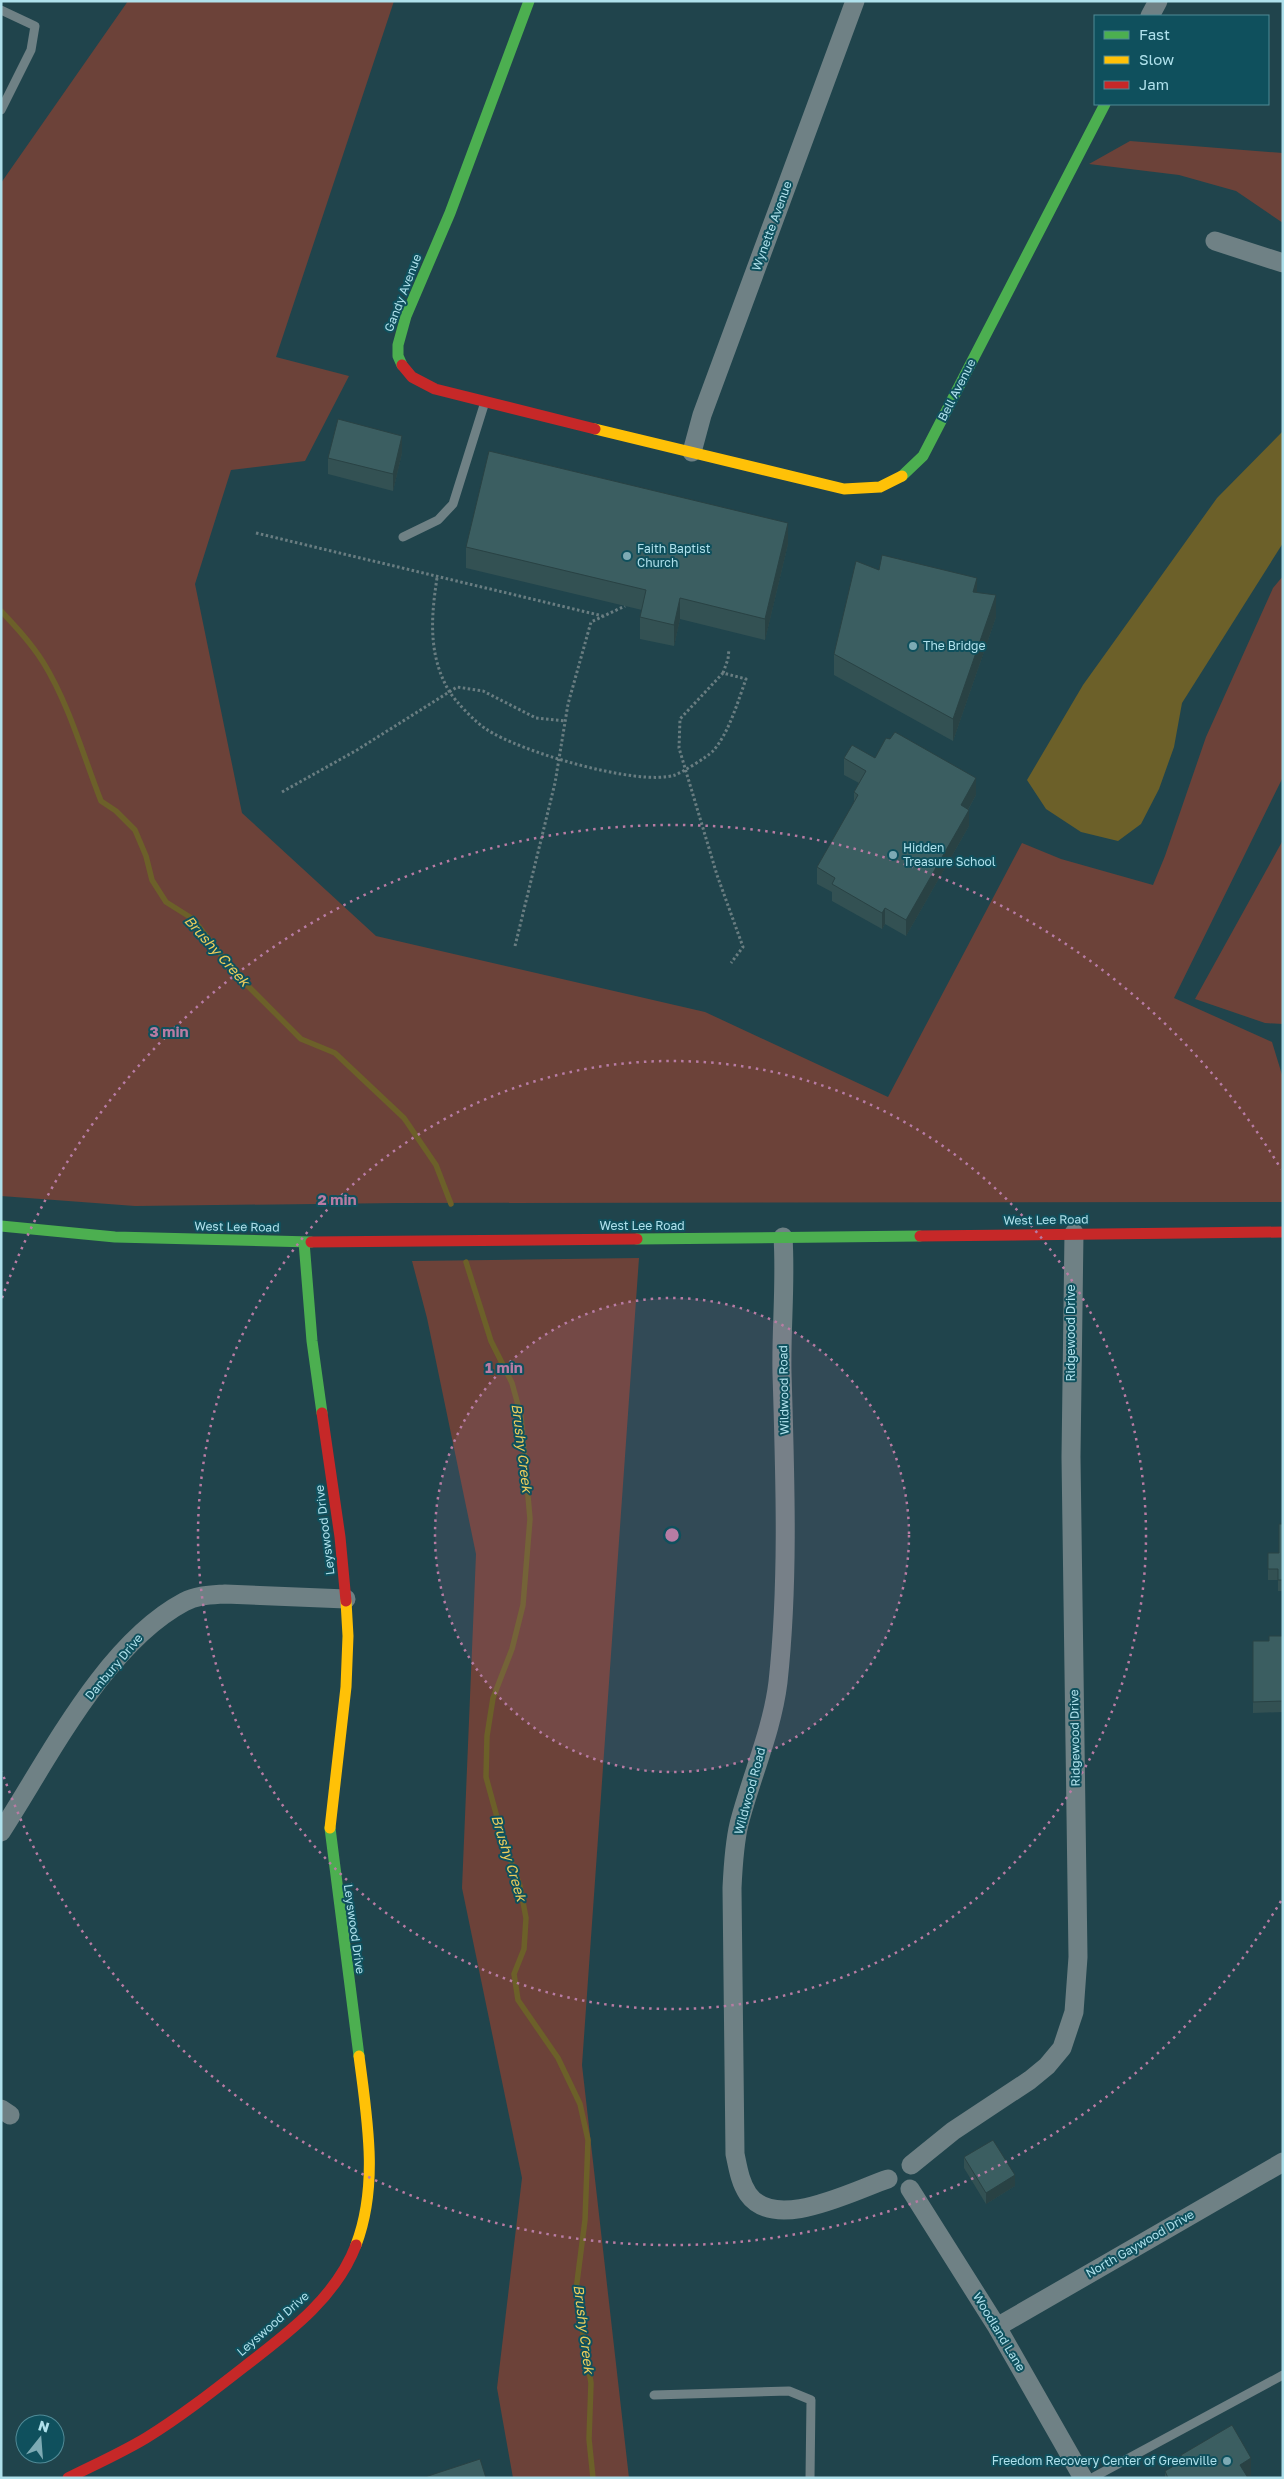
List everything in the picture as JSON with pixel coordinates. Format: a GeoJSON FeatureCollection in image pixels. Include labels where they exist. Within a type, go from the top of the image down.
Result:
{"type":"FeatureCollection","features":[{"type":"Feature","properties":{"kind":"street","name":"Gandy Avenue"},"geometry":{"type":"LineString","coordinates":[[529,1],[438,242],[406,318],[398,345],[398,357],[404,370],[423,385],[485,403],[692,452]]}},
{"type":"Feature","properties":{"kind":"street","name":"Wynette Avenue"},"geometry":{"type":"LineString","coordinates":[[692,452],[702,415],[855,1]]}},
{"type":"Feature","properties":{"kind":"street"},"geometry":{"type":"LineString","coordinates":[[1151,15],[1158,1]]}},
{"type":"Feature","properties":{"kind":"street","name":"Bell Avenue"},"geometry":{"type":"LineString","coordinates":[[692,452],[844,489],[865,490],[882,487],[900,479],[923,456],[1104,105]]}},
{"type":"Feature","properties":{"kind":"street"},"geometry":{"type":"LineString","coordinates":[[1215,241],[1283,262]]}},
{"type":"Feature","properties":{"kind":"street","name":"West Lee Road"},"geometry":{"type":"LineString","coordinates":[[1,1226],[94,1237],[304,1242],[1283,1232]]}},
{"type":"Feature","properties":{"kind":"street","name":"Ridgewood Drive"},"geometry":{"type":"LineString","coordinates":[[911,2165],[953,2131],[1047,2066],[1062,2048],[1074,2012],[1078,1957],[1071,1457],[1074,1233]]}},
{"type":"Feature","properties":{"kind":"street","name":"Wildwood Road"},"geometry":{"type":"LineString","coordinates":[[783,1237],[785,1269],[782,1370],[784,1425],[783,1624],[777,1685],[770,1720],[739,1825],[734,1856],[732,1888],[735,2154],[740,2176],[749,2194],[760,2204],[772,2210],[788,2211],[805,2208],[888,2179]]}},
{"type":"Feature","properties":{"kind":"street","name":"Leyswood Drive"},"geometry":{"type":"LineString","coordinates":[[68,2478],[155,2432],[266,2351],[300,2322],[327,2294],[345,2268],[359,2236],[366,2208],[369,2183],[367,2116],[329,1836],[330,1807],[347,1688],[348,1637],[346,1599],[342,1548],[306,1296],[304,1242]]}},
{"type":"Feature","properties":{"kind":"street","name":"Danbury Drive"},"geometry":{"type":"LineString","coordinates":[[1,1832],[55,1745],[102,1678],[146,1629],[165,1614],[185,1602],[215,1594],[346,1599]]}},
{"type":"Feature","properties":{"kind":"street"},"geometry":{"type":"LineString","coordinates":[[902,2162],[911,2165],[917,2177],[914,2186],[910,2189],[896,2190],[888,2179],[893,2166],[902,2162]]}},
{"type":"Feature","properties":{"kind":"street","name":"North Gaywood Drive"},"geometry":{"type":"LineString","coordinates":[[997,2327],[1283,2162]]}},
{"type":"Feature","properties":{"kind":"street","name":"Woodland Lane"},"geometry":{"type":"LineString","coordinates":[[910,2189],[997,2327],[1083,2478]]}},
{"type":"Feature","properties":{"kind":"lane"},"geometry":{"type":"LineString","coordinates":[[1,10],[35,26],[31,50],[1,110]]}},
{"type":"Feature","properties":{"kind":"lane"},"geometry":{"type":"LineString","coordinates":[[403,537],[438,520],[453,504],[485,403]]}},
{"type":"Feature","properties":{"kind":"lane"},"geometry":{"type":"LineString","coordinates":[[1092,2478],[1283,2375]]}},
{"type":"Feature","properties":{"kind":"lane"},"geometry":{"type":"LineString","coordinates":[[654,2395],[788,2390],[811,2400],[810,2478]]}},
{"type":"Feature","properties":{"kind":"path"},"geometry":{"type":"LineString","coordinates":[[256,533],[437,578],[604,616]]}},
{"type":"Feature","properties":{"kind":"path"},"geometry":{"type":"LineString","coordinates":[[437,578],[432,612],[434,654],[450,692],[485,729],[525,748],[559,759],[624,773],[657,777],[675,774],[713,751],[731,718],[746,679],[723,673]]}},
{"type":"Feature","properties":{"kind":"path"},"geometry":{"type":"LineString","coordinates":[[515,946],[536,865],[559,759],[565,721],[591,622],[626,606]]}},
{"type":"Feature","properties":{"kind":"path"},"geometry":{"type":"LineString","coordinates":[[729,649],[723,673],[680,720],[679,748],[717,875],[743,947],[731,964]]}},
{"type":"Feature","properties":{"kind":"path"},"geometry":{"type":"LineString","coordinates":[[282,792],[357,750],[457,687],[483,691],[536,718],[565,721]]}},
{"type":"Feature","properties":{"kind":"shaded area"},"geometry":{"type":"Polygon","coordinates":[[[128,1],[394,1],[276,357],[349,376],[305,461],[231,470],[195,584],[242,813],[376,936],[705,1012],[888,1097],[1022,843],[1061,859],[1153,885],[1165,856],[1206,737],[1273,588],[1283,576],[1283,777],[1174,998],[1272,1042],[1283,1078],[1283,1202],[398,1203],[135,1206],[1,1196],[1,183],[128,1]]]}},
{"type":"Feature","properties":{"kind":"shaded area"},"geometry":{"type":"Polygon","coordinates":[[[1130,141],[1283,153],[1283,223],[1236,191],[1179,175],[1089,164],[1130,141]]]}},
{"type":"Feature","properties":{"kind":"shaded area"},"geometry":{"type":"Polygon","coordinates":[[[1283,431],[1283,543],[1182,703],[1174,747],[1159,789],[1141,824],[1118,841],[1081,832],[1046,809],[1027,780],[1083,685],[1217,498],[1283,431]]]}},
{"type":"Feature","properties":{"kind":"shaded area"},"geometry":{"type":"Polygon","coordinates":[[[1283,840],[1283,1024],[1265,1023],[1195,999],[1283,840]]]}},
{"type":"Feature","properties":{"kind":"shaded area"},"geometry":{"type":"Polygon","coordinates":[[[639,1258],[582,2065],[629,2478],[513,2478],[497,2388],[522,2178],[462,1888],[476,1554],[427,1318],[412,1261],[639,1258]]]}},
{"type":"Feature","properties":{"kind":"building"},"geometry":{"type":"Polygon","coordinates":[[[338,419],[402,436],[393,474],[328,458],[338,419]]]}},
{"type":"Feature","properties":{"kind":"building","name":"Faith Baptist Church"},"geometry":{"type":"Polygon","coordinates":[[[489,451],[788,523],[765,619],[680,598],[674,625],[640,617],[646,590],[466,547],[489,451]]]}},
{"type":"Feature","properties":{"kind":"building","name":"The Bridge"},"geometry":{"type":"Polygon","coordinates":[[[882,555],[977,578],[973,592],[996,595],[953,719],[834,654],[856,561],[879,570],[882,555]]]}},
{"type":"Feature","properties":{"kind":"building","name":"Hidden Treasure School"},"geometry":{"type":"Polygon","coordinates":[[[895,732],[976,778],[961,805],[969,810],[906,920],[885,908],[882,913],[832,884],[835,878],[817,867],[858,795],[854,792],[866,771],[844,758],[852,745],[875,758],[886,738],[890,739],[895,732]]]}},
{"type":"Feature","properties":{"kind":"building"},"geometry":{"type":"Polygon","coordinates":[[[1283,1413],[1283,1470],[1282,1470],[1283,1413]]]}},
{"type":"Feature","properties":{"kind":"building"},"geometry":{"type":"Polygon","coordinates":[[[1279,1524],[1283,1524],[1283,1580],[1278,1580],[1278,1569],[1268,1569],[1268,1553],[1279,1553],[1279,1524]]]}},
{"type":"Feature","properties":{"kind":"building"},"geometry":{"type":"Polygon","coordinates":[[[1269,1636],[1283,1636],[1283,1701],[1253,1702],[1253,1641],[1269,1641],[1269,1636]]]}},
{"type":"Feature","properties":{"kind":"building"},"geometry":{"type":"Polygon","coordinates":[[[993,2140],[1015,2175],[986,2193],[964,2157],[993,2140]]]}},
{"type":"Feature","properties":{"kind":"building"},"geometry":{"type":"Polygon","coordinates":[[[1232,2425],[1251,2458],[1240,2465],[1248,2478],[1168,2478],[1165,2471],[1184,2460],[1181,2455],[1232,2425]]]}},
{"type":"Feature","properties":{"kind":"building"},"geometry":{"type":"Polygon","coordinates":[[[480,2459],[486,2478],[422,2478],[480,2459]]]}},
{"type":"Feature","properties":{"kind":"waterway","name":"Brushy Creek"},"geometry":{"type":"LineString","coordinates":[[1,611],[18,629],[43,662],[68,712],[101,801],[116,811],[135,830],[146,856],[152,880],[166,902],[193,919],[236,974],[301,1039],[335,1053],[404,1118],[436,1165],[451,1204]]}},
{"type":"Feature","properties":{"kind":"waterway","name":"Brushy Creek"},"geometry":{"type":"LineString","coordinates":[[466,1262],[491,1341],[512,1383],[521,1416],[530,1519],[523,1605],[512,1649],[493,1698],[487,1736],[486,1777],[503,1839],[520,1886],[526,1918],[524,1949],[514,1974],[518,2000],[558,2058],[580,2104],[588,2140],[585,2220],[576,2290],[591,2383],[589,2439],[593,2478]]}},
{"type":"Feature","properties":{"kind":"traffic: fast"},"geometry":{"type":"LineString","coordinates":[[402,365],[398,356],[398,345],[406,316],[450,213],[529,1]]}},
{"type":"Feature","properties":{"kind":"traffic: fast"},"geometry":{"type":"LineString","coordinates":[[902,476],[923,456],[1104,105]]}},
{"type":"Feature","properties":{"kind":"traffic: fast"},"geometry":{"type":"LineString","coordinates":[[1,1226],[115,1237],[311,1242]]}},
{"type":"Feature","properties":{"kind":"traffic: fast"},"geometry":{"type":"LineString","coordinates":[[637,1239],[920,1236]]}},
{"type":"Feature","properties":{"kind":"traffic: fast"},"geometry":{"type":"LineString","coordinates":[[304,1242],[312,1341],[322,1413]]}},
{"type":"Feature","properties":{"kind":"traffic: fast"},"geometry":{"type":"LineString","coordinates":[[330,1828],[359,2056]]}},
{"type":"Feature","properties":{"kind":"traffic: slow"},"geometry":{"type":"LineString","coordinates":[[595,429],[844,489],[880,487],[902,476]]}},
{"type":"Feature","properties":{"kind":"traffic: slow"},"geometry":{"type":"LineString","coordinates":[[330,1828],[346,1687],[348,1636],[346,1601]]}},
{"type":"Feature","properties":{"kind":"traffic: slow"},"geometry":{"type":"LineString","coordinates":[[356,2245],[363,2222],[369,2175],[368,2127],[359,2056]]}},
{"type":"Feature","properties":{"kind":"traffic: jam"},"geometry":{"type":"LineString","coordinates":[[402,365],[412,377],[435,389],[595,429]]}},
{"type":"Feature","properties":{"kind":"traffic: jam"},"geometry":{"type":"LineString","coordinates":[[920,1236],[1283,1232]]}},
{"type":"Feature","properties":{"kind":"traffic: jam"},"geometry":{"type":"LineString","coordinates":[[311,1242],[637,1239]]}},
{"type":"Feature","properties":{"kind":"traffic: jam"},"geometry":{"type":"LineString","coordinates":[[322,1413],[340,1537],[346,1601]]}},
{"type":"Feature","properties":{"kind":"traffic: jam"},"geometry":{"type":"LineString","coordinates":[[68,2478],[127,2449],[159,2430],[208,2395],[277,2341],[323,2298],[336,2282],[356,2245]]}},
{"type":"Feature","properties":{"kind":"place","name":"Faith Baptist Church"},"geometry":{"type":"Point","coordinates":[627,556]}},
{"type":"Feature","properties":{"kind":"place","name":"The Bridge"},"geometry":{"type":"Point","coordinates":[913,646]}},
{"type":"Feature","properties":{"kind":"place","name":"Hidden Treasure School"},"geometry":{"type":"Point","coordinates":[893,855]}},
{"type":"Feature","properties":{"kind":"place","name":"Freedom Recovery Center of Greenville"},"geometry":{"type":"Point","coordinates":[1227,2461]}}]}
